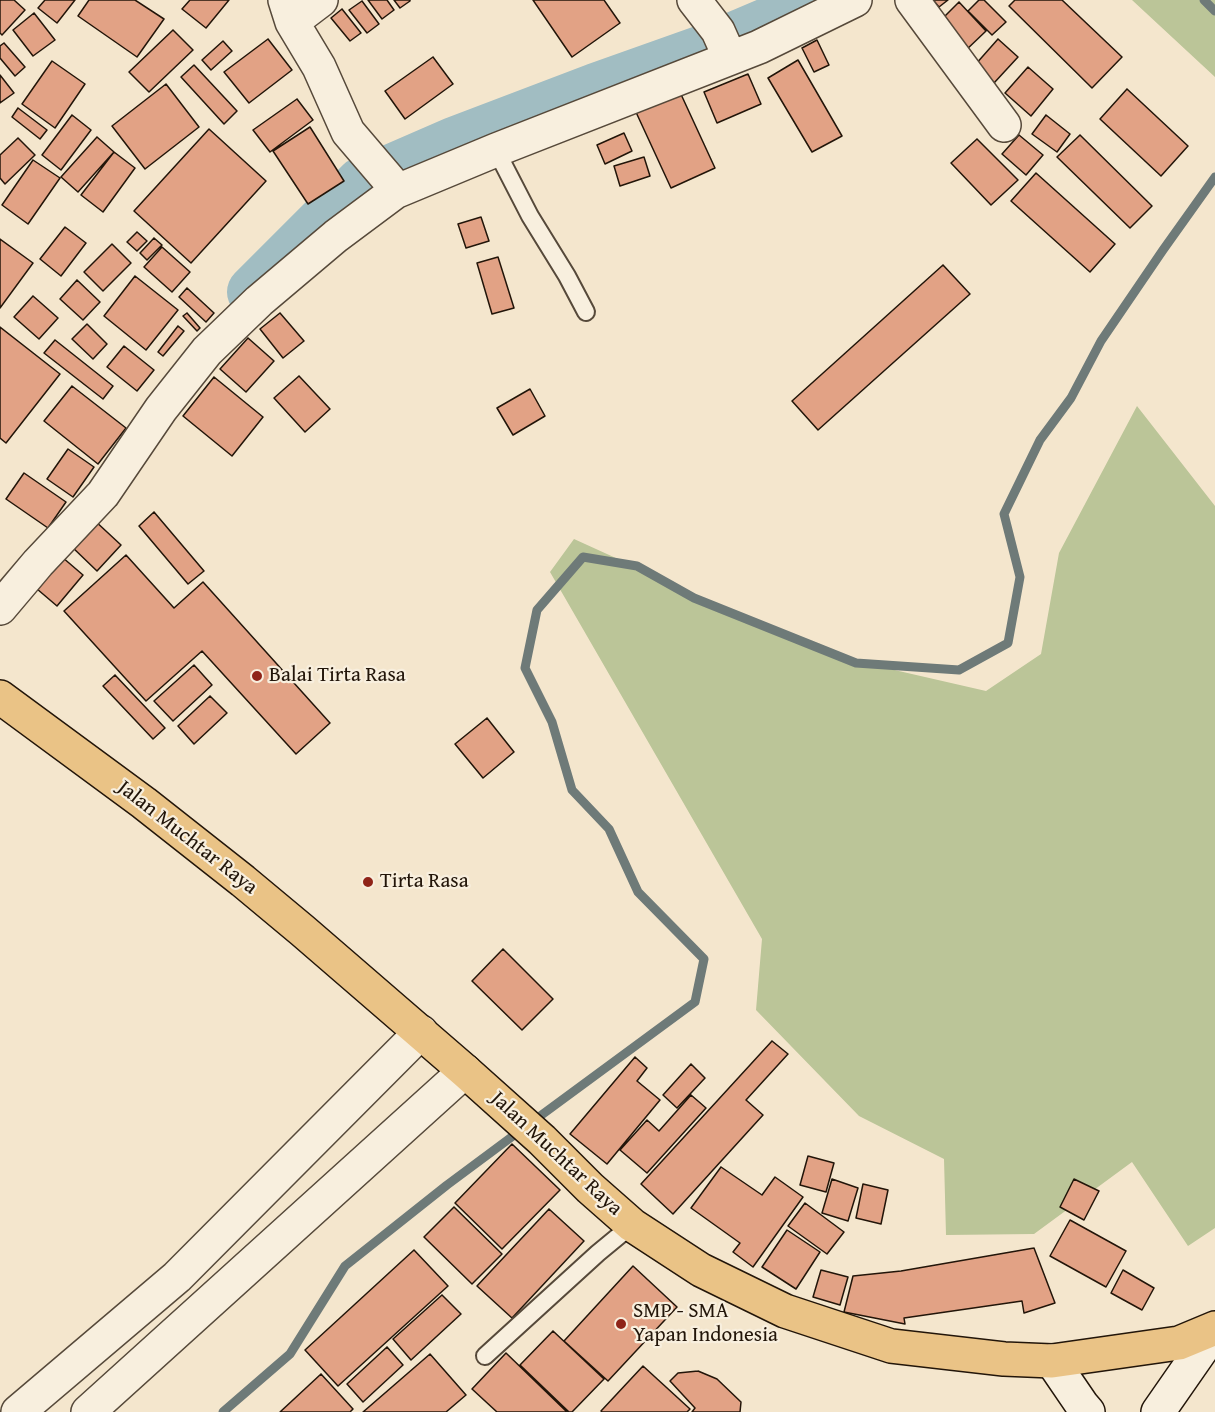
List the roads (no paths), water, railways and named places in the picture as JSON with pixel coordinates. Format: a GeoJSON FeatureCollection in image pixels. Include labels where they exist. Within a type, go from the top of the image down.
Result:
{"type":"FeatureCollection","features":[{"type":"Feature","properties":{"kind":"highway","name":"Jalan Muchtar Raya"},"geometry":{"type":"LineString","coordinates":[[0,697],[144,802],[303,931],[491,1094],[632,1225],[701,1270],[785,1311],[891,1346],[1004,1359],[1052,1361],[1179,1343],[1215,1329]]}},
{"type":"Feature","properties":{"kind":"street"},"geometry":{"type":"LineString","coordinates":[[321,0],[289,11],[319,67],[348,132],[392,186]]}},
{"type":"Feature","properties":{"kind":"street"},"geometry":{"type":"LineString","coordinates":[[694,0],[725,46]]}},
{"type":"Feature","properties":{"kind":"street"},"geometry":{"type":"LineString","coordinates":[[0,608],[38,563],[103,494],[161,410],[207,351],[259,301],[392,186],[496,150],[725,46],[759,47],[855,0]]}},
{"type":"Feature","properties":{"kind":"street"},"geometry":{"type":"LineString","coordinates":[[912,0],[1004,125]]}},
{"type":"Feature","properties":{"kind":"street"},"geometry":{"type":"LineString","coordinates":[[18,1412],[177,1277],[421,1032]]}},
{"type":"Feature","properties":{"kind":"street"},"geometry":{"type":"LineString","coordinates":[[88,1412],[465,1071]]}},
{"type":"Feature","properties":{"kind":"street"},"geometry":{"type":"LineString","coordinates":[[1158,1412],[1215,1329]]}},
{"type":"Feature","properties":{"kind":"street"},"geometry":{"type":"LineString","coordinates":[[1052,1361],[1088,1412]]}},
{"type":"Feature","properties":{"kind":"lane"},"geometry":{"type":"LineString","coordinates":[[496,150],[530,216],[586,312]]}},
{"type":"Feature","properties":{"kind":"lane"},"geometry":{"type":"LineString","coordinates":[[485,1356],[632,1225]]}},
{"type":"Feature","properties":{"kind":"waterway"},"geometry":{"type":"LineString","coordinates":[[254,292],[362,184],[454,144],[703,52],[826,0]]}},
{"type":"Feature","properties":{"kind":"waterway"},"geometry":{"type":"LineString","coordinates":[[1204,0],[1215,11]]}},
{"type":"Feature","properties":{"kind":"waterway"},"geometry":{"type":"LineString","coordinates":[[532,1122],[695,1002],[704,959],[638,892],[609,829],[572,790],[552,722],[525,668],[537,610],[583,557],[637,566],[694,598],[856,663],[959,670],[1008,643],[1020,577],[1004,514],[1040,440],[1071,398],[1101,341],[1215,177]]}},
{"type":"Feature","properties":{"kind":"waterway"},"geometry":{"type":"LineString","coordinates":[[223,1412],[290,1354],[345,1266],[521,1130]]}},
{"type":"Feature","properties":{"kind":"place","name":"Balai Tirta Rasa"},"geometry":{"type":"Point","coordinates":[257,676]}},
{"type":"Feature","properties":{"kind":"place","name":"Tirta Rasa"},"geometry":{"type":"Point","coordinates":[368,882]}},
{"type":"Feature","properties":{"kind":"place","name":"SMP - SMA Yapan Indonesia"},"geometry":{"type":"Point","coordinates":[621,1324]}}]}
